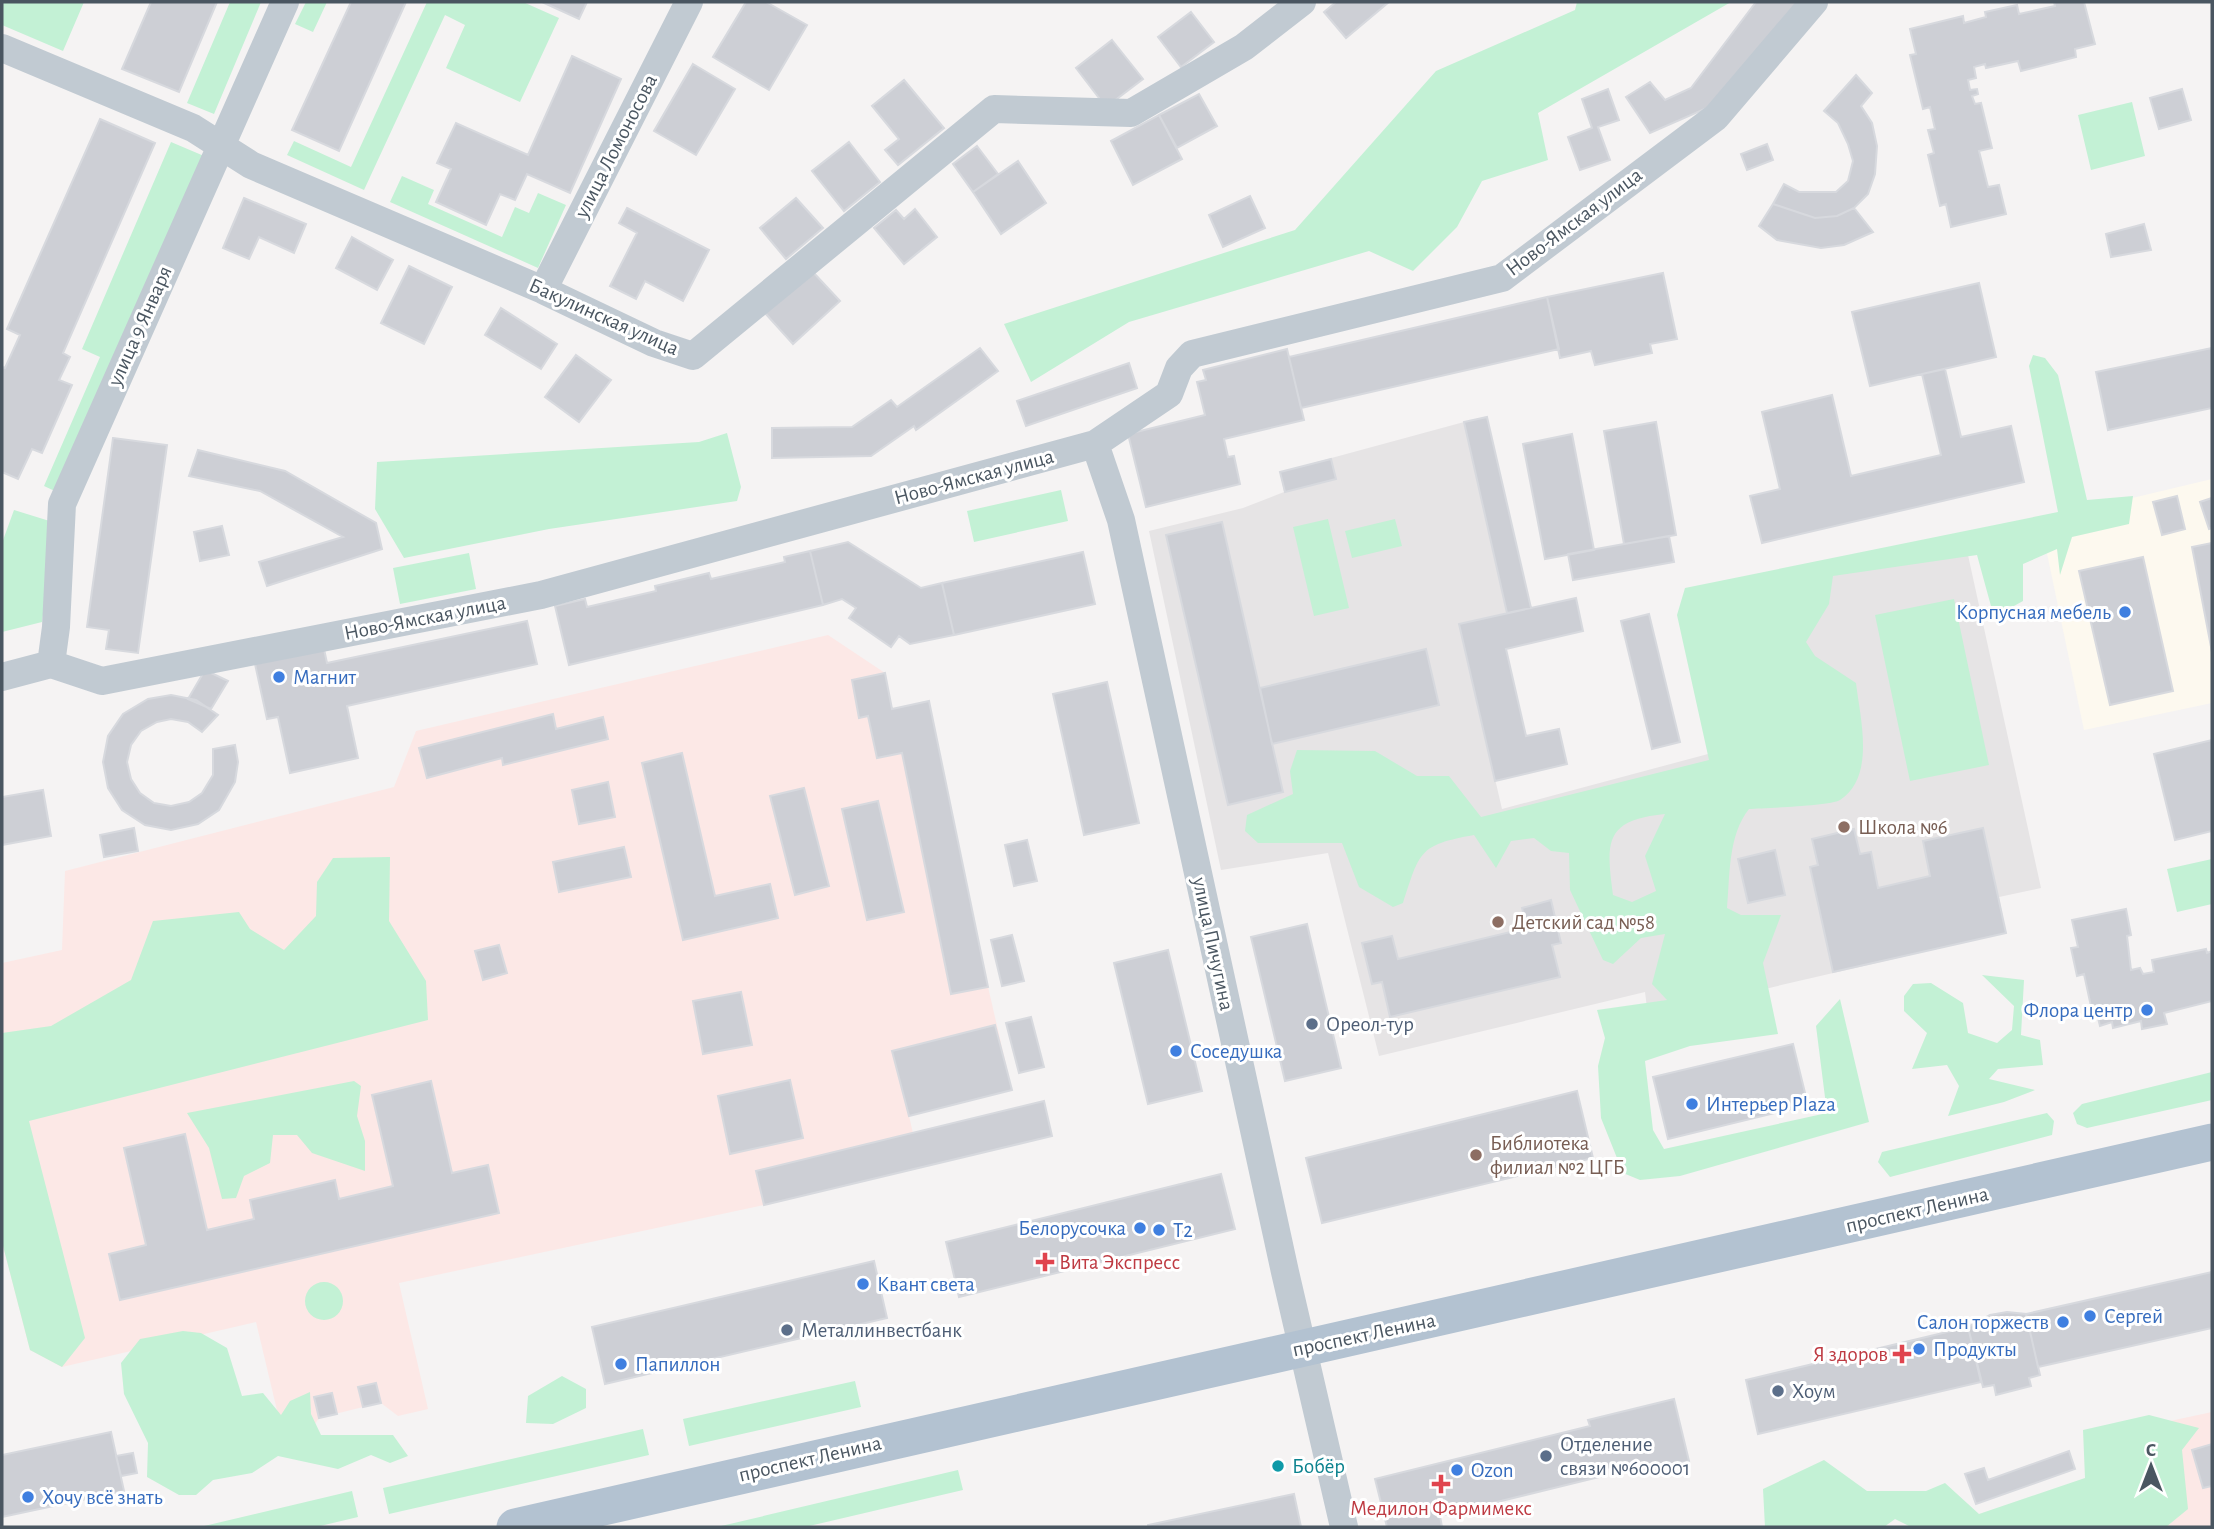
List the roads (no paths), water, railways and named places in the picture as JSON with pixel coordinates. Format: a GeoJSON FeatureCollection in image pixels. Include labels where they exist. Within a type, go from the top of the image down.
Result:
{"type":"FeatureCollection","features":[{"type":"Feature","properties":{"kind":"main road","name":"проспект Ленина"},"geometry":{"type":"LineString","coordinates":[[515,1527],[1676,1266],[2212,1142]]}},
{"type":"Feature","properties":{"kind":"street","name":"улица 9 Января"},"geometry":{"type":"LineString","coordinates":[[51,664],[57,627],[61,504],[285,2]]}},
{"type":"Feature","properties":{"kind":"street","name":"улица Ломоносова"},"geometry":{"type":"LineString","coordinates":[[543,290],[688,2]]}},
{"type":"Feature","properties":{"kind":"street","name":"Бакулинская улица"},"geometry":{"type":"LineString","coordinates":[[2,48],[193,128],[251,165],[543,290],[654,343],[693,356],[994,109],[1132,113],[1244,47],[1302,2]]}},
{"type":"Feature","properties":{"kind":"street","name":"Ново-Ямская улица"},"geometry":{"type":"LineString","coordinates":[[51,664],[102,681],[541,595],[1094,444],[1169,394],[1179,368],[1192,354],[1502,278],[1716,117],[1814,2]]}},
{"type":"Feature","properties":{"kind":"street","name":"улица Пичугина"},"geometry":{"type":"LineString","coordinates":[[1094,444],[1121,520],[1303,1348],[1345,1527]]}},
{"type":"Feature","properties":{"kind":"street"},"geometry":{"type":"LineString","coordinates":[[2,677],[51,664]]}},
{"type":"Feature","properties":{"kind":"place","name":"Корпусная мебель"},"geometry":{"type":"Point","coordinates":[2125,612]}},
{"type":"Feature","properties":{"kind":"place","name":"Магнит"},"geometry":{"type":"Point","coordinates":[279,677]}},
{"type":"Feature","properties":{"kind":"place","name":"Школа №6"},"geometry":{"type":"Point","coordinates":[1844,827]}},
{"type":"Feature","properties":{"kind":"place","name":"Детский сад №58"},"geometry":{"type":"Point","coordinates":[1498,922]}},
{"type":"Feature","properties":{"kind":"place","name":"Флора центр"},"geometry":{"type":"Point","coordinates":[2147,1010]}},
{"type":"Feature","properties":{"kind":"place","name":"Ореол-тур"},"geometry":{"type":"Point","coordinates":[1312,1024]}},
{"type":"Feature","properties":{"kind":"place","name":"Соседушка"},"geometry":{"type":"Point","coordinates":[1176,1051]}},
{"type":"Feature","properties":{"kind":"place","name":"Интерьер Plaza"},"geometry":{"type":"Point","coordinates":[1692,1104]}},
{"type":"Feature","properties":{"kind":"place","name":"Библиотека филиал №2 ЦГБ"},"geometry":{"type":"Point","coordinates":[1476,1155]}},
{"type":"Feature","properties":{"kind":"place","name":"Белорусочка"},"geometry":{"type":"Point","coordinates":[1140,1228]}},
{"type":"Feature","properties":{"kind":"place","name":"T2"},"geometry":{"type":"Point","coordinates":[1159,1230]}},
{"type":"Feature","properties":{"kind":"place","name":"Вита Экспресс"},"geometry":{"type":"Point","coordinates":[1045,1262]}},
{"type":"Feature","properties":{"kind":"place","name":"Квант света"},"geometry":{"type":"Point","coordinates":[863,1284]}},
{"type":"Feature","properties":{"kind":"place","name":"Сергей"},"geometry":{"type":"Point","coordinates":[2090,1316]}},
{"type":"Feature","properties":{"kind":"place","name":"Салон торжеств"},"geometry":{"type":"Point","coordinates":[2063,1322]}},
{"type":"Feature","properties":{"kind":"place","name":"Металлинвестбанк"},"geometry":{"type":"Point","coordinates":[787,1330]}},
{"type":"Feature","properties":{"kind":"place","name":"Продукты"},"geometry":{"type":"Point","coordinates":[1919,1349]}},
{"type":"Feature","properties":{"kind":"place","name":"Я здоров"},"geometry":{"type":"Point","coordinates":[1902,1354]}},
{"type":"Feature","properties":{"kind":"place","name":"Папиллон"},"geometry":{"type":"Point","coordinates":[621,1364]}},
{"type":"Feature","properties":{"kind":"place","name":"Хоум"},"geometry":{"type":"Point","coordinates":[1778,1391]}},
{"type":"Feature","properties":{"kind":"place","name":"Отделение связи №600001"},"geometry":{"type":"Point","coordinates":[1546,1456]}},
{"type":"Feature","properties":{"kind":"place","name":"Бобёр"},"geometry":{"type":"Point","coordinates":[1278,1466]}},
{"type":"Feature","properties":{"kind":"place","name":"Ozon"},"geometry":{"type":"Point","coordinates":[1457,1470]}},
{"type":"Feature","properties":{"kind":"place","name":"Медилон Фармимекс"},"geometry":{"type":"Point","coordinates":[1441,1484]}},
{"type":"Feature","properties":{"kind":"place","name":"Хочу всё знать"},"geometry":{"type":"Point","coordinates":[28,1497]}}]}
